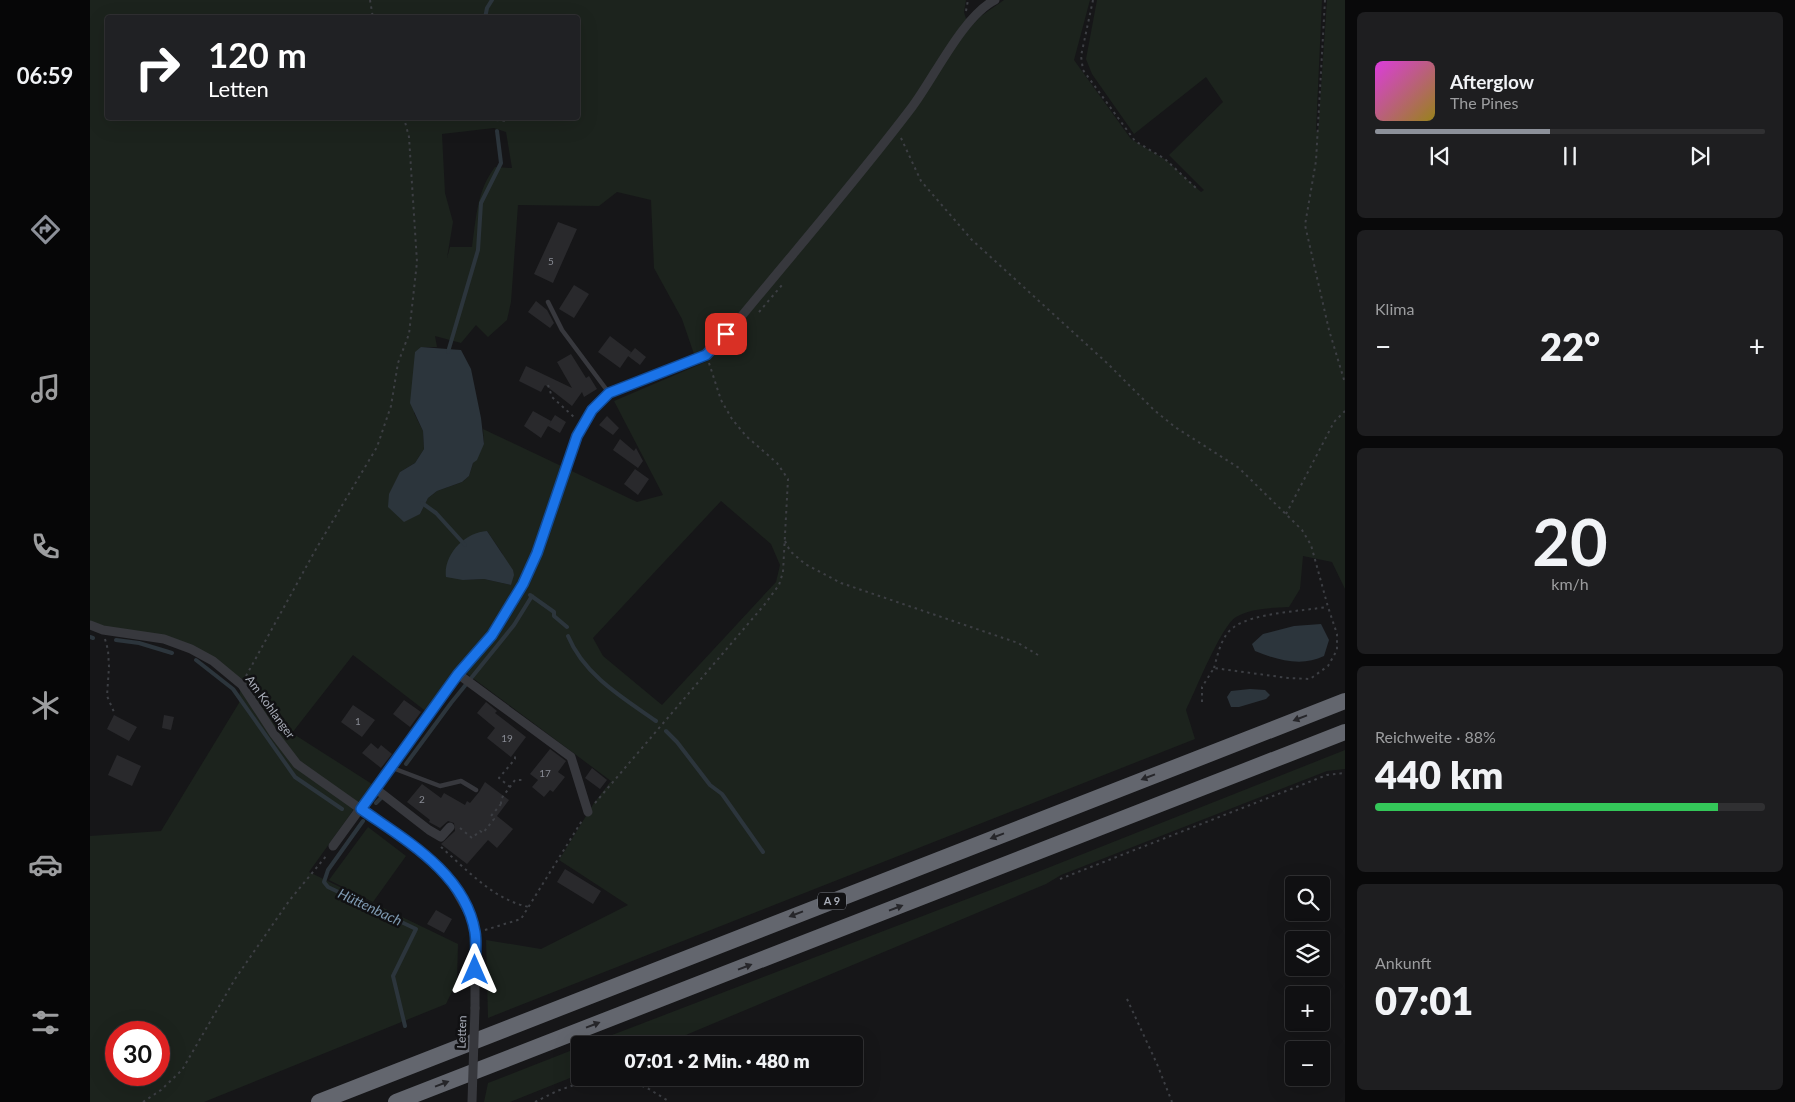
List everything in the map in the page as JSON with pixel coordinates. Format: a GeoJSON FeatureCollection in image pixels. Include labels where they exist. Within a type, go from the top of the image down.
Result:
{"type":"FeatureCollection","features":[{"type":"Feature","properties":{"kind":"highway","name":"A 9"},"geometry":{"type":"LineString","coordinates":[[319,1102],[1345,701]]}},
{"type":"Feature","properties":{"kind":"highway","name":"A 9"},"geometry":{"type":"LineString","coordinates":[[396,1102],[1345,732]]}},
{"type":"Feature","properties":{"kind":"street"},"geometry":{"type":"LineString","coordinates":[[333,846],[458,674],[492,635],[523,584],[537,553],[583,424],[592,410],[609,393],[706,355],[736,323],[913,106],[970,21],[991,1]]}},
{"type":"Feature","properties":{"kind":"street","name":"Am Kohlanger"},"geometry":{"type":"LineString","coordinates":[[90,625],[103,630],[164,639],[191,649],[213,661],[242,686],[274,734],[297,764],[361,809]]}},
{"type":"Feature","properties":{"kind":"street"},"geometry":{"type":"LineString","coordinates":[[458,674],[571,757],[588,812]]}},
{"type":"Feature","properties":{"kind":"street"},"geometry":{"type":"LineString","coordinates":[[376,789],[441,837],[450,827]]}},
{"type":"Feature","properties":{"kind":"street","name":"Letten"},"geometry":{"type":"LineString","coordinates":[[361,809],[427,856],[461,897],[472,920],[475,933],[472,1102]]}},
{"type":"Feature","properties":{"kind":"lane"},"geometry":{"type":"LineString","coordinates":[[548,302],[562,330],[609,393]]}},
{"type":"Feature","properties":{"kind":"lane"},"geometry":{"type":"LineString","coordinates":[[390,767],[440,786],[461,781],[476,790]]}},
{"type":"Feature","properties":{"kind":"path"},"geometry":{"type":"LineString","coordinates":[[370,0],[372,15]]}},
{"type":"Feature","properties":{"kind":"path"},"geometry":{"type":"LineString","coordinates":[[1093,0],[1081,56],[1083,70],[1135,141],[1165,159],[1197,190]]}},
{"type":"Feature","properties":{"kind":"path"},"geometry":{"type":"LineString","coordinates":[[1325,0],[1316,161],[1305,225],[1329,330],[1345,383]]}},
{"type":"Feature","properties":{"kind":"path"},"geometry":{"type":"LineString","coordinates":[[242,686],[316,550],[377,446],[391,406],[398,363],[409,334],[417,262],[409,137],[405,120]]}},
{"type":"Feature","properties":{"kind":"path"},"geometry":{"type":"LineString","coordinates":[[495,120],[508,121]]}},
{"type":"Feature","properties":{"kind":"path"},"geometry":{"type":"LineString","coordinates":[[896,127],[908,157],[921,181],[942,208],[972,240],[1107,363],[1154,410],[1175,427],[1239,468],[1302,530],[1311,545],[1337,634],[1337,650],[1328,666],[1310,678],[1288,678],[1214,668]]}},
{"type":"Feature","properties":{"kind":"path"},"geometry":{"type":"LineString","coordinates":[[475,933],[521,919],[588,812],[765,604],[779,585],[783,572],[788,479],[777,463],[732,419],[721,400],[706,355]]}},
{"type":"Feature","properties":{"kind":"path"},"geometry":{"type":"LineString","coordinates":[[548,384],[552,397],[583,424]]}},
{"type":"Feature","properties":{"kind":"path"},"geometry":{"type":"LineString","coordinates":[[1286,514],[1334,422],[1345,411]]}},
{"type":"Feature","properties":{"kind":"path"},"geometry":{"type":"LineString","coordinates":[[784,539],[790,551],[805,564],[841,582],[1018,643],[1038,655]]}},
{"type":"Feature","properties":{"kind":"path"},"geometry":{"type":"LineString","coordinates":[[1202,705],[1202,687],[1214,668],[1221,644],[1233,628],[1253,617],[1328,607]]}},
{"type":"Feature","properties":{"kind":"path"},"geometry":{"type":"LineString","coordinates":[[103,630],[108,650],[107,696],[114,712]]}},
{"type":"Feature","properties":{"kind":"path"},"geometry":{"type":"LineString","coordinates":[[510,787],[499,778],[515,759],[515,755]]}},
{"type":"Feature","properties":{"kind":"path"},"geometry":{"type":"LineString","coordinates":[[1060,879],[1327,775],[1345,773]]}},
{"type":"Feature","properties":{"kind":"path"},"geometry":{"type":"LineString","coordinates":[[501,804],[501,798],[515,780],[522,780]]}},
{"type":"Feature","properties":{"kind":"path"},"geometry":{"type":"LineString","coordinates":[[450,827],[453,822],[472,838],[480,831],[483,832],[494,819],[491,816],[504,803]]}},
{"type":"Feature","properties":{"kind":"path"},"geometry":{"type":"LineString","coordinates":[[429,830],[439,845],[486,886],[517,905],[529,907]]}},
{"type":"Feature","properties":{"kind":"path"},"geometry":{"type":"LineString","coordinates":[[144,1102],[161,1090],[182,1070],[240,972],[290,901],[333,846]]}},
{"type":"Feature","properties":{"kind":"path"},"geometry":{"type":"LineString","coordinates":[[1127,999],[1172,1102]]}},
{"type":"Feature","properties":{"kind":"path"},"geometry":{"type":"LineString","coordinates":[[535,1102],[571,1086]]}},
{"type":"Feature","properties":{"kind":"path"},"geometry":{"type":"LineString","coordinates":[[642,1086],[670,1102]]}},
{"type":"Feature","properties":{"kind":"shaded area"},"geometry":{"type":"Polygon","coordinates":[[[90,0],[966,0],[964,12],[969,29],[981,16],[1004,0],[1090,0],[1074,60],[1131,139],[1166,160],[1201,192],[1204,190],[1169,155],[1223,102],[1206,77],[1134,134],[1092,74],[1086,59],[1097,0],[1322,0],[1316,132],[1318,131],[1327,0],[1345,0],[1345,589],[1332,562],[1303,556],[1300,589],[1289,607],[1248,612],[1236,617],[1230,623],[1216,646],[1186,710],[1195,739],[488,1018],[486,940],[541,949],[628,905],[559,860],[594,803],[611,781],[466,673],[432,716],[353,655],[292,733],[372,784],[309,872],[458,944],[457,981],[446,1004],[204,1102],[90,1102],[90,836],[161,831],[239,703],[241,679],[187,644],[104,627],[90,621],[90,0]],[[494,128],[442,134],[445,193],[453,222],[447,258],[450,247],[472,247],[476,215],[481,195],[484,185],[495,167],[512,168],[506,132],[494,128]],[[617,192],[599,206],[518,205],[511,302],[507,320],[488,337],[476,325],[461,343],[435,336],[437,347],[421,347],[414,413],[423,431],[424,449],[415,463],[400,472],[420,514],[428,498],[437,491],[462,482],[469,476],[473,463],[484,444],[483,429],[637,502],[663,495],[614,401],[710,360],[694,354],[682,319],[654,268],[651,200],[617,192]],[[721,501],[593,638],[603,656],[662,705],[776,582],[780,565],[771,544],[721,501]],[[487,531],[463,580],[484,579],[511,585],[502,553],[487,531]]]}},
{"type":"Feature","properties":{"kind":"shaded area"},"geometry":{"type":"Polygon","coordinates":[[[421,347],[461,350],[471,369],[484,444],[477,460],[473,463],[469,476],[462,482],[437,491],[428,498],[420,514],[404,522],[388,507],[389,494],[400,472],[415,463],[424,449],[423,431],[410,403],[415,352],[421,347]]]}},
{"type":"Feature","properties":{"kind":"shaded area"},"geometry":{"type":"Polygon","coordinates":[[[487,531],[513,570],[514,575],[511,585],[484,579],[463,580],[446,577],[448,561],[457,546],[479,532],[487,531]]]}},
{"type":"Feature","properties":{"kind":"shaded area"},"geometry":{"type":"Polygon","coordinates":[[[1321,624],[1329,640],[1324,656],[1316,659],[1298,662],[1272,657],[1255,651],[1252,644],[1263,634],[1294,626],[1321,624]]]}},
{"type":"Feature","properties":{"kind":"shaded area"},"geometry":{"type":"Polygon","coordinates":[[[1265,690],[1270,695],[1266,699],[1239,707],[1231,707],[1227,697],[1231,691],[1265,690]]]}},
{"type":"Feature","properties":{"kind":"shaded area"},"geometry":{"type":"Polygon","coordinates":[[[1345,750],[1345,769],[1327,771],[1061,875],[1046,884],[683,1036],[609,1036],[1040,871],[1345,750]]]}},
{"type":"Feature","properties":{"kind":"shaded area"},"geometry":{"type":"Polygon","coordinates":[[[368,827],[406,856],[373,902],[329,880],[368,827]]]}},
{"type":"Feature","properties":{"kind":"shaded area"},"geometry":{"type":"Polygon","coordinates":[[[571,1051],[571,1078],[510,1102],[484,1102],[488,1083],[571,1051]]]}},
{"type":"Feature","properties":{"kind":"building"},"geometry":{"type":"Polygon","coordinates":[[[558,222],[577,229],[553,283],[534,274],[558,222]]]}},
{"type":"Feature","properties":{"kind":"building"},"geometry":{"type":"Polygon","coordinates":[[[574,285],[589,294],[574,318],[559,309],[574,285]]]}},
{"type":"Feature","properties":{"kind":"building"},"geometry":{"type":"Polygon","coordinates":[[[536,301],[547,310],[554,323],[550,328],[528,312],[536,301]]]}},
{"type":"Feature","properties":{"kind":"building"},"geometry":{"type":"Polygon","coordinates":[[[610,336],[631,352],[620,368],[598,352],[610,336]]]}},
{"type":"Feature","properties":{"kind":"building"},"geometry":{"type":"Polygon","coordinates":[[[635,348],[646,357],[640,365],[628,356],[635,348]]]}},
{"type":"Feature","properties":{"kind":"building"},"geometry":{"type":"Polygon","coordinates":[[[571,354],[586,378],[589,376],[597,389],[584,397],[582,392],[572,406],[545,385],[541,392],[519,381],[526,366],[572,388],[557,362],[571,354]]]}},
{"type":"Feature","properties":{"kind":"building"},"geometry":{"type":"Polygon","coordinates":[[[533,411],[551,421],[541,438],[524,426],[533,411]]]}},
{"type":"Feature","properties":{"kind":"building"},"geometry":{"type":"Polygon","coordinates":[[[555,415],[566,422],[560,433],[548,426],[555,415]]]}},
{"type":"Feature","properties":{"kind":"building"},"geometry":{"type":"Polygon","coordinates":[[[607,416],[619,428],[613,435],[599,425],[607,416]]]}},
{"type":"Feature","properties":{"kind":"building"},"geometry":{"type":"Polygon","coordinates":[[[620,439],[634,451],[636,448],[643,461],[638,468],[613,450],[620,439]]]}},
{"type":"Feature","properties":{"kind":"building"},"geometry":{"type":"Polygon","coordinates":[[[635,469],[649,479],[638,495],[624,484],[635,469]]]}},
{"type":"Feature","properties":{"kind":"building"},"geometry":{"type":"Polygon","coordinates":[[[404,700],[421,712],[410,727],[393,714],[404,700]]]}},
{"type":"Feature","properties":{"kind":"building"},"geometry":{"type":"Polygon","coordinates":[[[486,702],[497,711],[495,713],[526,737],[511,757],[487,738],[495,728],[477,713],[486,702]]]}},
{"type":"Feature","properties":{"kind":"building"},"geometry":{"type":"Polygon","coordinates":[[[353,705],[375,720],[362,737],[341,722],[353,705]]]}},
{"type":"Feature","properties":{"kind":"building"},"geometry":{"type":"Polygon","coordinates":[[[114,715],[137,727],[129,741],[107,729],[114,715]]]}},
{"type":"Feature","properties":{"kind":"building"},"geometry":{"type":"Polygon","coordinates":[[[164,715],[174,717],[171,730],[162,728],[164,715]]]}},
{"type":"Feature","properties":{"kind":"building"},"geometry":{"type":"Polygon","coordinates":[[[371,743],[378,749],[381,745],[392,754],[381,768],[362,753],[371,743]]]}},
{"type":"Feature","properties":{"kind":"building"},"geometry":{"type":"Polygon","coordinates":[[[550,749],[566,761],[558,772],[565,777],[553,792],[550,790],[544,797],[532,787],[538,780],[530,774],[550,749]]]}},
{"type":"Feature","properties":{"kind":"building"},"geometry":{"type":"Polygon","coordinates":[[[117,755],[141,766],[132,786],[108,775],[117,755]]]}},
{"type":"Feature","properties":{"kind":"building"},"geometry":{"type":"Polygon","coordinates":[[[592,768],[607,780],[600,789],[585,778],[592,768]]]}},
{"type":"Feature","properties":{"kind":"building"},"geometry":{"type":"Polygon","coordinates":[[[485,782],[509,800],[497,816],[513,829],[497,848],[488,840],[467,864],[441,844],[455,831],[454,823],[448,821],[440,828],[429,822],[430,820],[407,802],[422,784],[441,798],[444,793],[465,805],[467,801],[470,803],[485,782]]]}},
{"type":"Feature","properties":{"kind":"building"},"geometry":{"type":"Polygon","coordinates":[[[565,869],[601,891],[593,904],[557,882],[565,869]]]}},
{"type":"Feature","properties":{"kind":"building"},"geometry":{"type":"Polygon","coordinates":[[[436,910],[452,919],[444,933],[427,924],[436,910]]]}},
{"type":"Feature","properties":{"kind":"waterway"},"geometry":{"type":"LineString","coordinates":[[486,15],[492,0]]}},
{"type":"Feature","properties":{"kind":"waterway"},"geometry":{"type":"LineString","coordinates":[[448,352],[478,250],[481,203],[501,163],[497,131]]}},
{"type":"Feature","properties":{"kind":"waterway"},"geometry":{"type":"LineString","coordinates":[[422,503],[436,513],[465,545]]}},
{"type":"Feature","properties":{"kind":"waterway"},"geometry":{"type":"LineString","coordinates":[[530,595],[554,612],[554,616],[567,627]]}},
{"type":"Feature","properties":{"kind":"waterway","name":"Hüttenbach"},"geometry":{"type":"LineString","coordinates":[[406,764],[451,703],[514,625],[532,596]]}},
{"type":"Feature","properties":{"kind":"waterway"},"geometry":{"type":"LineString","coordinates":[[568,636],[575,650],[594,674],[656,721]]}},
{"type":"Feature","properties":{"kind":"waterway"},"geometry":{"type":"LineString","coordinates":[[116,640],[139,643],[172,653]]}},
{"type":"Feature","properties":{"kind":"waterway"},"geometry":{"type":"LineString","coordinates":[[196,660],[233,689],[295,777],[342,809]]}},
{"type":"Feature","properties":{"kind":"waterway"},"geometry":{"type":"LineString","coordinates":[[666,731],[677,742],[710,785],[722,794],[763,852]]}},
{"type":"Feature","properties":{"kind":"waterway","name":"Hüttenbach"},"geometry":{"type":"LineString","coordinates":[[376,803],[381,798]]}},
{"type":"Feature","properties":{"kind":"waterway","name":"Hüttenbach"},"geometry":{"type":"LineString","coordinates":[[363,821],[328,870],[324,882],[328,887],[416,929],[393,976],[405,1026]]}},
{"type":"Feature","properties":{"kind":"route"},"geometry":{"type":"LineString","coordinates":[[475,970],[475,933],[472,920],[450,880],[427,856],[361,809],[458,674],[492,635],[506,614],[523,584],[537,553],[577,436],[592,410],[609,393],[706,355],[726,334]]}}]}
